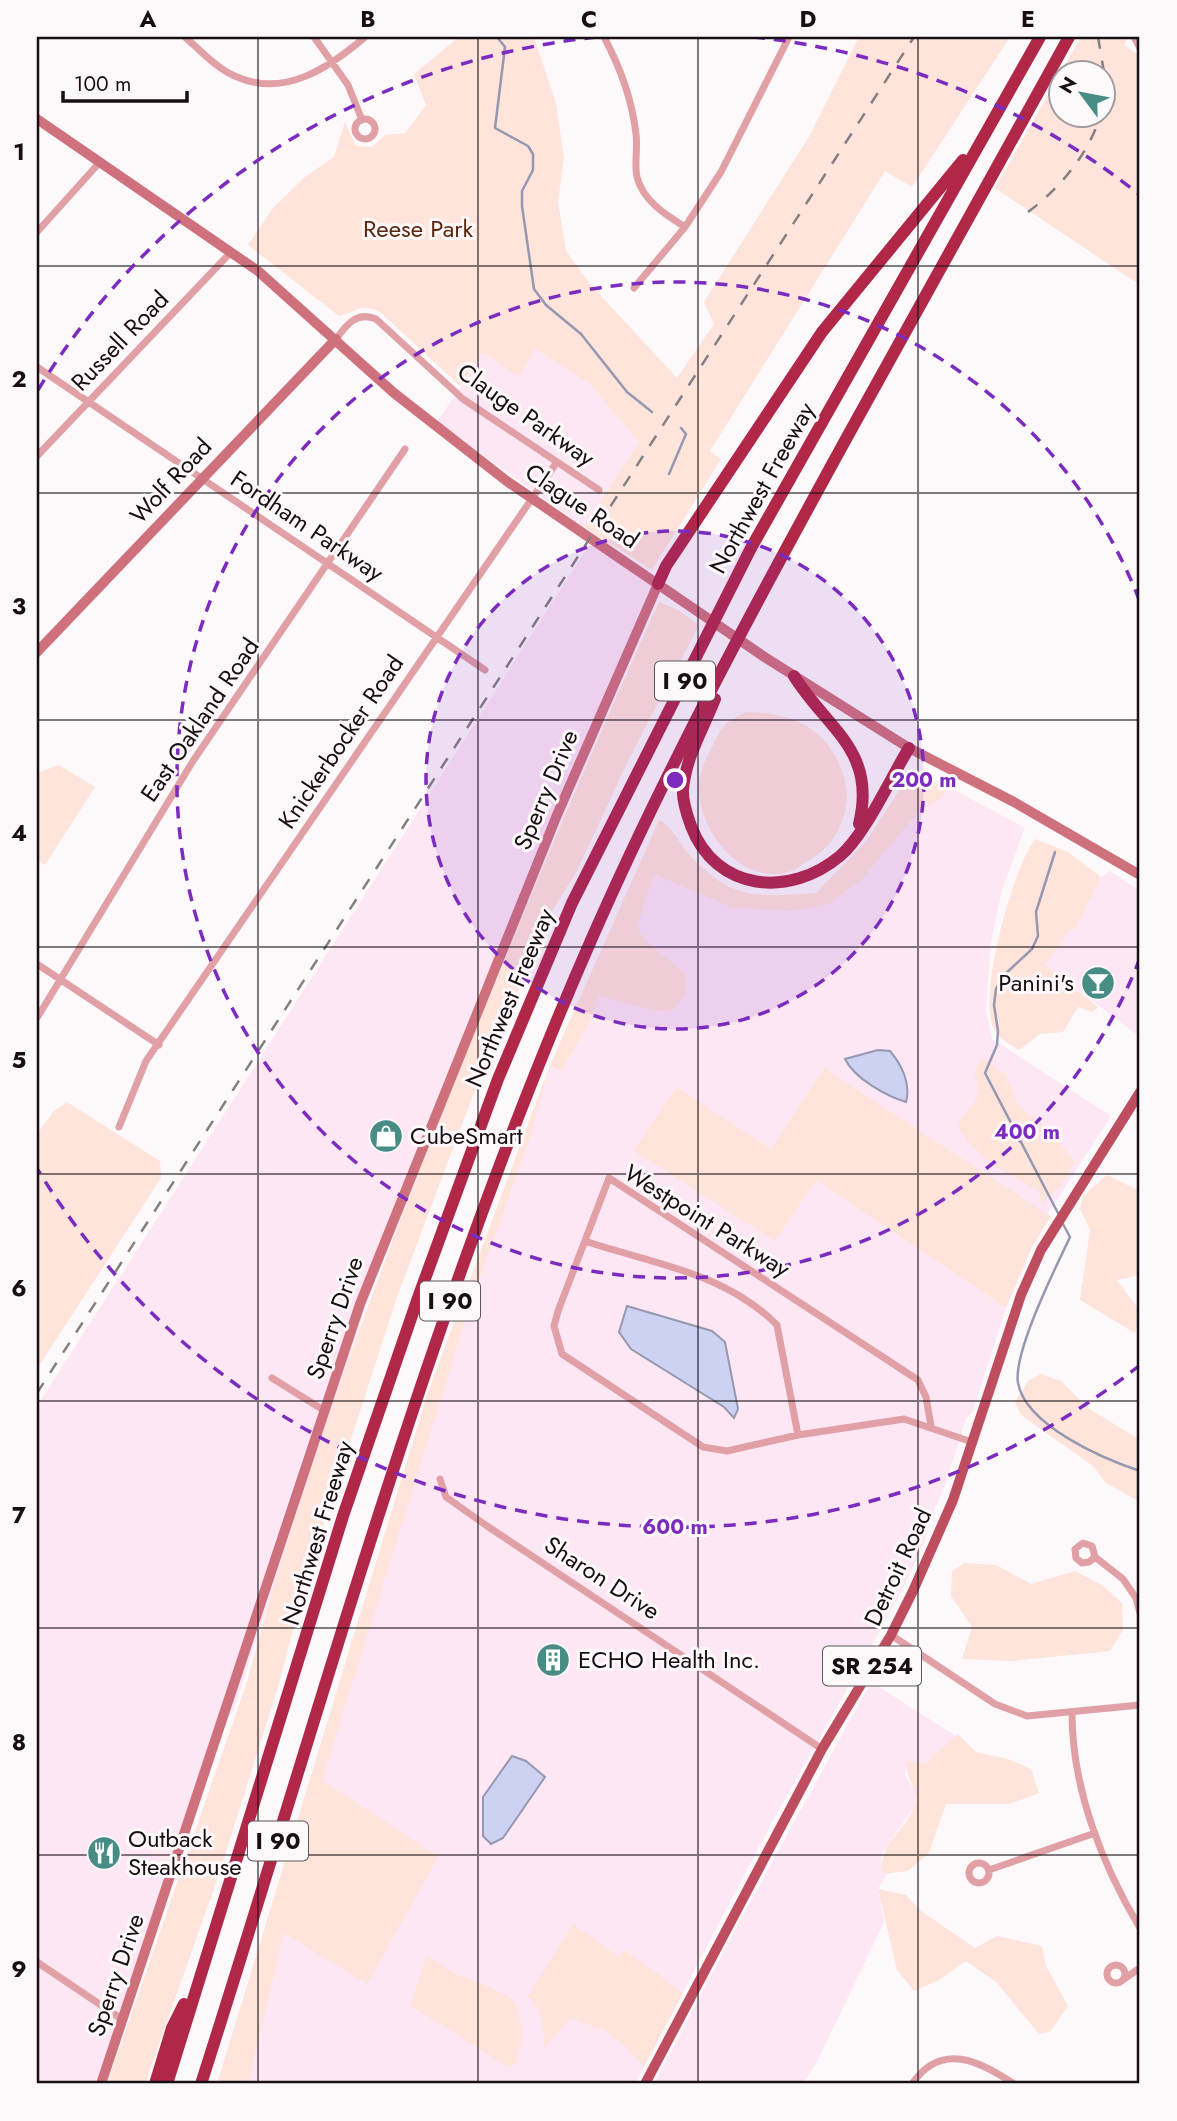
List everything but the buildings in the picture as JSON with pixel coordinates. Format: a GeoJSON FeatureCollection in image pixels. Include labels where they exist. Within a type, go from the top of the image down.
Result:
{"type":"FeatureCollection","features":[{"type":"Feature","properties":{"kind":"highway","name":"Northwest Freeway"},"geometry":{"type":"LineString","coordinates":[[167,2084],[200,1973],[289,1700],[343,1516],[419,1295],[498,1079],[572,903],[751,548],[1040,37]]}},
{"type":"Feature","properties":{"kind":"highway","name":"Northwest Freeway"},"geometry":{"type":"LineString","coordinates":[[201,2084],[392,1467],[501,1156],[643,825],[726,659],[1069,37]]}},
{"type":"Feature","properties":{"kind":"highway"},"geometry":{"type":"LineString","coordinates":[[658,584],[666,566],[821,332],[914,223],[991,124]]}},
{"type":"Feature","properties":{"kind":"highway"},"geometry":{"type":"LineString","coordinates":[[726,659],[714,701],[692,750],[682,791],[698,843],[714,863],[738,877],[766,884],[814,875],[842,854],[856,837],[909,748]]}},
{"type":"Feature","properties":{"kind":"highway"},"geometry":{"type":"LineString","coordinates":[[794,676],[804,693],[837,727],[860,768],[862,811],[856,837]]}},
{"type":"Feature","properties":{"kind":"highway"},"geometry":{"type":"LineString","coordinates":[[155,2084],[172,2028],[200,1973]]}},
{"type":"Feature","properties":{"kind":"highway"},"geometry":{"type":"LineString","coordinates":[[210,2084],[219,2054],[223,2015]]}},
{"type":"Feature","properties":{"kind":"main road","name":"Detroit Road"},"geometry":{"type":"LineString","coordinates":[[645,2084],[822,1749],[891,1634],[953,1500],[1021,1295],[1054,1227],[1140,1093]]}},
{"type":"Feature","properties":{"kind":"street"},"geometry":{"type":"LineString","coordinates":[[186,37],[216,64],[237,77],[260,83],[288,83],[309,76],[365,37]]}},
{"type":"Feature","properties":{"kind":"street"},"geometry":{"type":"LineString","coordinates":[[314,37],[348,85],[362,120]]}},
{"type":"Feature","properties":{"kind":"street"},"geometry":{"type":"LineString","coordinates":[[604,37],[620,65],[630,104],[636,134],[637,178],[647,196],[662,213],[685,227]]}},
{"type":"Feature","properties":{"kind":"street"},"geometry":{"type":"LineString","coordinates":[[635,288],[685,227],[721,172],[789,37]]}},
{"type":"Feature","properties":{"kind":"street"},"geometry":{"type":"LineString","coordinates":[[1134,37],[1140,48]]}},
{"type":"Feature","properties":{"kind":"street","name":"Clague Road"},"geometry":{"type":"LineString","coordinates":[[37,118],[231,253],[292,300],[394,393],[508,482],[766,658],[909,748],[1014,802],[1140,875]]}},
{"type":"Feature","properties":{"kind":"street"},"geometry":{"type":"LineString","coordinates":[[37,232],[100,162]]}},
{"type":"Feature","properties":{"kind":"street","name":"Russell Road"},"geometry":{"type":"LineString","coordinates":[[37,456],[231,253]]}},
{"type":"Feature","properties":{"kind":"street","name":"Clauge Parkway"},"geometry":{"type":"LineString","coordinates":[[336,339],[353,319],[366,316],[376,319],[464,399],[599,490]]}},
{"type":"Feature","properties":{"kind":"street","name":"Wolf Road"},"geometry":{"type":"LineString","coordinates":[[37,652],[336,339]]}},
{"type":"Feature","properties":{"kind":"street","name":"Fordham Parkway"},"geometry":{"type":"LineString","coordinates":[[37,367],[485,670]]}},
{"type":"Feature","properties":{"kind":"street","name":"East Oakland Road"},"geometry":{"type":"LineString","coordinates":[[37,1018],[193,761],[405,449]]}},
{"type":"Feature","properties":{"kind":"street","name":"Knickerbocker Road"},"geometry":{"type":"LineString","coordinates":[[119,1127],[146,1061],[557,462]]}},
{"type":"Feature","properties":{"kind":"street","name":"Sperry Drive"},"geometry":{"type":"LineString","coordinates":[[101,2084],[360,1304],[557,815],[658,584]]}},
{"type":"Feature","properties":{"kind":"street"},"geometry":{"type":"LineString","coordinates":[[37,964],[159,1045]]}},
{"type":"Feature","properties":{"kind":"street","name":"Westpoint Parkway"},"geometry":{"type":"LineString","coordinates":[[931,1426],[926,1396],[918,1380],[609,1178],[554,1326],[562,1354],[703,1447],[727,1451],[798,1435],[904,1419],[972,1442]]}},
{"type":"Feature","properties":{"kind":"street"},"geometry":{"type":"LineString","coordinates":[[585,1241],[715,1280],[767,1314],[778,1325],[798,1435]]}},
{"type":"Feature","properties":{"kind":"street"},"geometry":{"type":"LineString","coordinates":[[272,1378],[325,1411]]}},
{"type":"Feature","properties":{"kind":"street","name":"Sharon Drive"},"geometry":{"type":"LineString","coordinates":[[440,1479],[446,1497],[487,1526],[822,1749]]}},
{"type":"Feature","properties":{"kind":"street"},"geometry":{"type":"LineString","coordinates":[[1095,1557],[1124,1579],[1136,1598],[1140,1613]]}},
{"type":"Feature","properties":{"kind":"street"},"geometry":{"type":"LineString","coordinates":[[891,1634],[995,1704],[1012,1712],[1027,1716],[1140,1705]]}},
{"type":"Feature","properties":{"kind":"street"},"geometry":{"type":"LineString","coordinates":[[1072,1713],[1077,1764],[1095,1832],[1110,1871],[1140,1928]]}},
{"type":"Feature","properties":{"kind":"street"},"geometry":{"type":"LineString","coordinates":[[989,1870],[1095,1832]]}},
{"type":"Feature","properties":{"kind":"street"},"geometry":{"type":"LineString","coordinates":[[37,1962],[123,2020]]}},
{"type":"Feature","properties":{"kind":"street"},"geometry":{"type":"LineString","coordinates":[[1123,1980],[1140,1968]]}},
{"type":"Feature","properties":{"kind":"street"},"geometry":{"type":"LineString","coordinates":[[912,2084],[936,2062],[962,2058],[987,2066],[1014,2084]]}},
{"type":"Feature","properties":{"kind":"shaded area"},"geometry":{"type":"Polygon","coordinates":[[[535,349],[590,384],[639,442],[584,527],[437,422],[483,353],[535,349]]]}},
{"type":"Feature","properties":{"kind":"shaded area"},"geometry":{"type":"Polygon","coordinates":[[[591,542],[655,585],[370,1294],[233,1712],[226,1709],[97,2084],[37,2084],[37,1406],[591,542]]]}},
{"type":"Feature","properties":{"kind":"shaded area"},"geometry":{"type":"Polygon","coordinates":[[[919,771],[1025,828],[1002,890],[991,942],[986,1010],[992,1039],[1111,1116],[1046,1217],[824,1068],[771,1150],[1006,1308],[973,1411],[966,1419],[944,1488],[926,1529],[925,1541],[899,1597],[772,1822],[635,2084],[248,2084],[284,1932],[438,1858],[321,1780],[469,1309],[533,1129],[550,1065],[562,1071],[586,1027],[654,856],[720,895],[809,903],[876,845],[919,771]]]}},
{"type":"Feature","properties":{"kind":"shaded area"},"geometry":{"type":"Polygon","coordinates":[[[1110,871],[1140,891],[1140,1037],[1045,965],[1067,933],[1076,928],[1101,877],[1110,871]]]}},
{"type":"Feature","properties":{"kind":"shaded area"},"geometry":{"type":"Polygon","coordinates":[[[871,1682],[956,1736],[925,1764],[907,1761],[905,1775],[916,1793],[914,1807],[881,1855],[883,1874],[887,1874],[878,1889],[884,1922],[816,2064],[803,2084],[654,2084],[736,1928],[871,1682]]]}},
{"type":"Feature","properties":{"kind":"green space","name":"Reese Park"},"geometry":{"type":"Polygon","coordinates":[[[459,37],[534,37],[556,103],[564,158],[558,202],[566,251],[591,285],[677,378],[714,324],[704,302],[810,135],[859,37],[1010,37],[912,187],[885,171],[710,451],[721,459],[652,570],[584,527],[639,442],[590,384],[535,349],[518,376],[483,353],[460,386],[381,313],[364,308],[339,316],[248,245],[273,208],[305,177],[334,157],[345,122],[356,146],[372,147],[385,135],[405,133],[426,105],[414,74],[459,37]]]}},
{"type":"Feature","properties":{"kind":"green space"},"geometry":{"type":"Polygon","coordinates":[[[1081,37],[1128,37],[1124,45],[1140,56],[1140,285],[995,188],[1048,95],[1048,130],[1118,130],[1118,60],[1068,60],[1081,37]]]}},
{"type":"Feature","properties":{"kind":"green space"},"geometry":{"type":"Polygon","coordinates":[[[659,602],[678,610],[699,625],[629,759],[577,871],[553,910],[472,1098],[397,1297],[309,1569],[278,1687],[218,1877],[145,2084],[107,2084],[247,1682],[290,1533],[366,1312],[500,970],[659,602]]]}},
{"type":"Feature","properties":{"kind":"green space"},"geometry":{"type":"Polygon","coordinates":[[[746,712],[790,718],[814,731],[833,752],[845,781],[847,802],[844,816],[833,839],[822,851],[789,872],[771,874],[738,862],[714,836],[700,802],[700,775],[718,735],[726,724],[746,712]]]}},
{"type":"Feature","properties":{"kind":"green space"},"geometry":{"type":"Polygon","coordinates":[[[59,765],[95,787],[45,865],[37,860],[37,773],[59,765]]]}},
{"type":"Feature","properties":{"kind":"green space"},"geometry":{"type":"Polygon","coordinates":[[[912,771],[948,789],[940,799],[919,811],[861,880],[829,904],[794,911],[733,908],[654,874],[637,927],[645,940],[685,974],[685,994],[673,1010],[656,1011],[599,996],[590,1020],[562,1071],[550,1065],[659,820],[668,826],[703,868],[731,888],[760,895],[816,893],[866,841],[912,771]]]}},
{"type":"Feature","properties":{"kind":"green space"},"geometry":{"type":"Polygon","coordinates":[[[1035,839],[1068,852],[1101,877],[1076,928],[1067,933],[1045,965],[1098,1007],[1092,1012],[1078,1007],[1063,1032],[1040,1034],[1019,1050],[1002,1039],[994,1029],[990,1012],[990,989],[1008,903],[1026,854],[1035,839]]]}},
{"type":"Feature","properties":{"kind":"green space"},"geometry":{"type":"Polygon","coordinates":[[[981,1058],[1005,1074],[1018,1105],[1052,1133],[1075,1162],[1060,1186],[1042,1204],[1039,1191],[982,1155],[972,1146],[958,1124],[977,1096],[974,1072],[981,1058]]]}},
{"type":"Feature","properties":{"kind":"green space"},"geometry":{"type":"Polygon","coordinates":[[[550,1065],[533,1129],[469,1309],[322,1780],[438,1857],[367,1984],[284,1933],[248,2084],[217,2084],[427,1395],[550,1065]]]}},
{"type":"Feature","properties":{"kind":"green space"},"geometry":{"type":"Polygon","coordinates":[[[824,1068],[1051,1217],[1033,1245],[1006,1308],[816,1180],[775,1241],[634,1151],[676,1087],[771,1149],[824,1068]]]}},
{"type":"Feature","properties":{"kind":"green space"},"geometry":{"type":"Polygon","coordinates":[[[67,1102],[160,1161],[161,1178],[37,1369],[37,1134],[53,1112],[67,1102]]]}},
{"type":"Feature","properties":{"kind":"green space"},"geometry":{"type":"Polygon","coordinates":[[[1107,1175],[1140,1191],[1140,1279],[1135,1276],[1117,1280],[1140,1311],[1135,1333],[1080,1300],[1090,1230],[1080,1209],[1083,1196],[1107,1175]]]}},
{"type":"Feature","properties":{"kind":"green space"},"geometry":{"type":"Polygon","coordinates":[[[1041,1374],[1061,1381],[1088,1408],[1140,1440],[1140,1502],[1106,1483],[1093,1466],[1021,1415],[1015,1402],[1028,1381],[1041,1374]]]}},
{"type":"Feature","properties":{"kind":"green space"},"geometry":{"type":"Polygon","coordinates":[[[964,1563],[996,1565],[1031,1584],[1075,1571],[1102,1585],[1122,1603],[1123,1630],[1110,1651],[1012,1661],[962,1659],[972,1627],[951,1596],[952,1571],[964,1563]]]}},
{"type":"Feature","properties":{"kind":"green space"},"geometry":{"type":"Polygon","coordinates":[[[958,1734],[976,1752],[1008,1759],[1031,1769],[1039,1793],[1009,1804],[946,1804],[929,1853],[908,1871],[882,1874],[882,1863],[888,1845],[909,1817],[916,1801],[906,1761],[925,1764],[958,1734]]]}},
{"type":"Feature","properties":{"kind":"green space"},"geometry":{"type":"Polygon","coordinates":[[[878,1889],[906,1895],[921,1911],[975,1948],[997,1936],[1042,1946],[1046,1966],[1068,2006],[1050,2032],[1039,2034],[996,1982],[966,1961],[939,1980],[914,1991],[897,1970],[878,1889]]]}},
{"type":"Feature","properties":{"kind":"green space"},"geometry":{"type":"Polygon","coordinates":[[[573,1924],[619,1957],[625,1950],[683,1993],[644,2067],[623,2044],[603,2030],[570,2018],[544,2048],[540,2014],[528,1996],[573,1924]]]}},
{"type":"Feature","properties":{"kind":"green space"},"geometry":{"type":"Polygon","coordinates":[[[427,1957],[456,1974],[494,1989],[513,2000],[520,2016],[522,2032],[515,2064],[508,2067],[410,2005],[427,1957]]]}},
{"type":"Feature","properties":{"kind":"water"},"geometry":{"type":"Polygon","coordinates":[[[878,1050],[890,1051],[902,1069],[907,1088],[906,1102],[871,1085],[849,1066],[845,1059],[878,1050]]]}},
{"type":"Feature","properties":{"kind":"water"},"geometry":{"type":"Polygon","coordinates":[[[627,1306],[712,1331],[725,1342],[738,1409],[734,1418],[724,1407],[631,1349],[619,1332],[627,1306]]]}},
{"type":"Feature","properties":{"kind":"water"},"geometry":{"type":"Polygon","coordinates":[[[512,1756],[526,1761],[545,1777],[503,1838],[491,1844],[483,1836],[483,1797],[512,1756]]]}},
{"type":"Feature","properties":{"kind":"waterway"},"geometry":{"type":"LineString","coordinates":[[497,37],[505,47],[495,128],[528,146],[533,154],[533,170],[522,191],[522,206],[534,289],[546,305],[581,334],[627,392],[652,412]]}},
{"type":"Feature","properties":{"kind":"waterway"},"geometry":{"type":"LineString","coordinates":[[669,474],[686,434],[681,428]]}},
{"type":"Feature","properties":{"kind":"waterway"},"geometry":{"type":"LineString","coordinates":[[1055,852],[1036,912],[1038,936],[1032,949],[1003,976],[996,989],[994,1005],[997,1045],[985,1073],[1059,1215]]}},
{"type":"Feature","properties":{"kind":"waterway"},"geometry":{"type":"LineString","coordinates":[[1063,1224],[1070,1237],[1029,1331],[1018,1369],[1018,1383],[1024,1399],[1051,1427],[1088,1449],[1140,1471]]}},
{"type":"Feature","properties":{"kind":"railway"},"geometry":{"type":"LineString","coordinates":[[37,1393],[914,37]]}},
{"type":"Feature","properties":{"kind":"railway"},"geometry":{"type":"LineString","coordinates":[[1098,37],[1102,60]]}},
{"type":"Feature","properties":{"kind":"railway"},"geometry":{"type":"LineString","coordinates":[[1028,212],[1051,193],[1072,170],[1095,130]]}},
{"type":"Feature","properties":{"kind":"place","name":"Panini's"},"geometry":{"type":"Point","coordinates":[1098,983]}},
{"type":"Feature","properties":{"kind":"place","name":"CubeSmart"},"geometry":{"type":"Point","coordinates":[386,1136]}},
{"type":"Feature","properties":{"kind":"place","name":"ECHO Health Inc."},"geometry":{"type":"Point","coordinates":[553,1660]}},
{"type":"Feature","properties":{"kind":"place","name":"Outback Steakhouse"},"geometry":{"type":"Point","coordinates":[104,1853]}}]}
